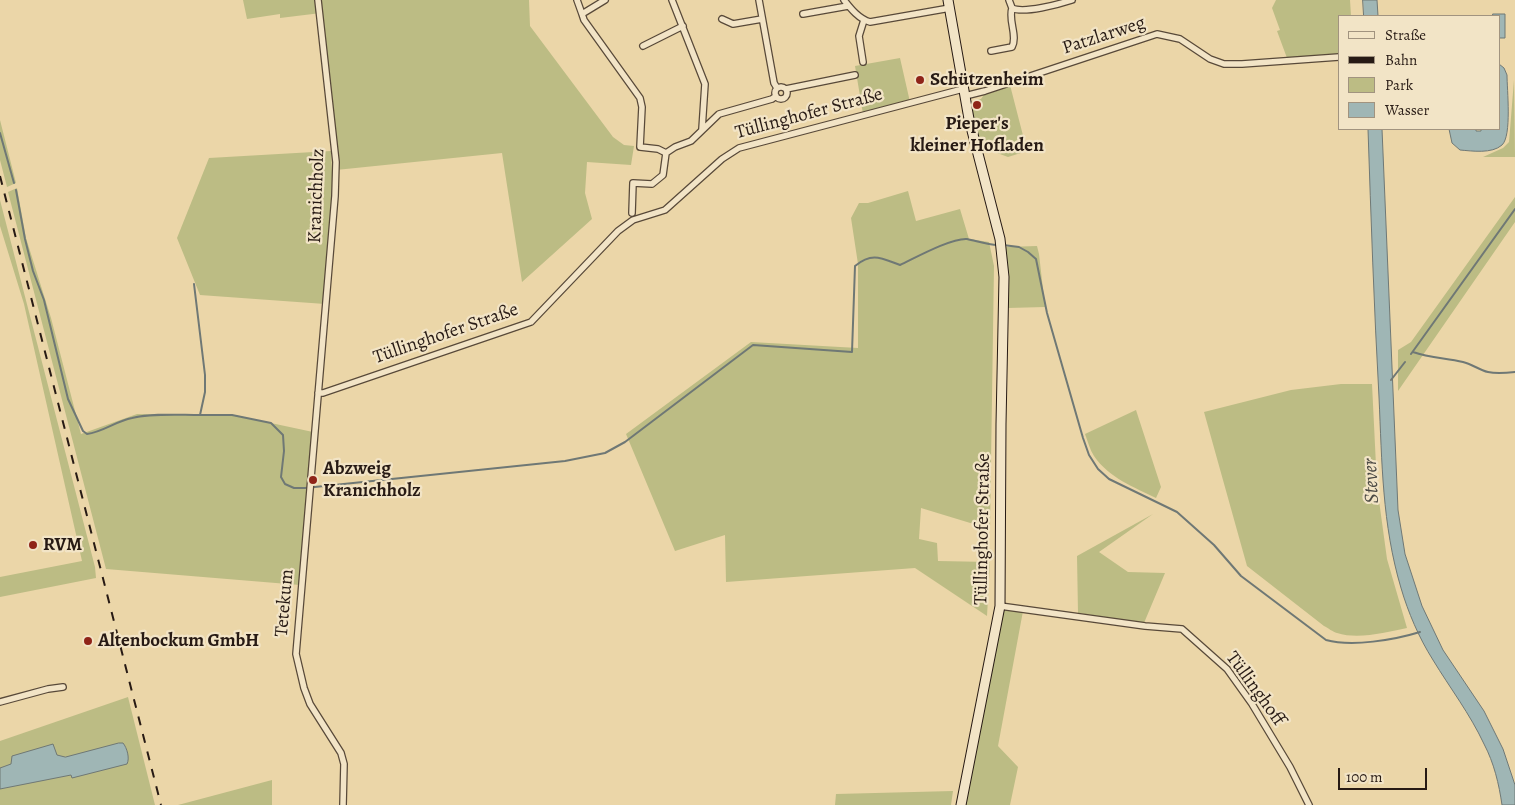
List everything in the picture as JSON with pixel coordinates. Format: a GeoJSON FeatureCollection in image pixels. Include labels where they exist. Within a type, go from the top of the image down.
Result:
{"type":"FeatureCollection","features":[{"type":"Feature","properties":{"kind":"main road"},"geometry":{"type":"LineString","coordinates":[[949,4],[964,93]]}},
{"type":"Feature","properties":{"kind":"main road","name":"Tüllinghofer Straße"},"geometry":{"type":"LineString","coordinates":[[961,805],[1000,606],[1000,424],[1004,277],[1000,239],[964,93]]}},
{"type":"Feature","properties":{"kind":"street","name":"Kranichholz"},"geometry":{"type":"LineString","coordinates":[[318,0],[336,162],[335,196],[318,393]]}},
{"type":"Feature","properties":{"kind":"street"},"geometry":{"type":"LineString","coordinates":[[577,0],[584,20],[640,98],[642,107],[640,147],[666,153]]}},
{"type":"Feature","properties":{"kind":"street"},"geometry":{"type":"LineString","coordinates":[[582,14],[605,0]]}},
{"type":"Feature","properties":{"kind":"street"},"geometry":{"type":"LineString","coordinates":[[672,0],[705,84],[702,129]]}},
{"type":"Feature","properties":{"kind":"street"},"geometry":{"type":"LineString","coordinates":[[758,0],[774,83],[777,88],[776,96]]}},
{"type":"Feature","properties":{"kind":"street"},"geometry":{"type":"LineString","coordinates":[[844,0],[864,20],[877,22],[949,4]]}},
{"type":"Feature","properties":{"kind":"street"},"geometry":{"type":"LineString","coordinates":[[992,51],[1012,48],[1014,43],[1010,14],[1012,8],[1009,0]]}},
{"type":"Feature","properties":{"kind":"street"},"geometry":{"type":"LineString","coordinates":[[1012,8],[1020,10],[1056,5],[1072,0]]}},
{"type":"Feature","properties":{"kind":"street"},"geometry":{"type":"LineString","coordinates":[[803,14],[848,6]]}},
{"type":"Feature","properties":{"kind":"street"},"geometry":{"type":"LineString","coordinates":[[722,19],[733,24],[762,19]]}},
{"type":"Feature","properties":{"kind":"street"},"geometry":{"type":"LineString","coordinates":[[863,62],[859,36],[864,20]]}},
{"type":"Feature","properties":{"kind":"street"},"geometry":{"type":"LineString","coordinates":[[643,46],[683,26]]}},
{"type":"Feature","properties":{"kind":"street","name":"Patzlarweg"},"geometry":{"type":"LineString","coordinates":[[964,93],[997,87],[1157,34],[1180,39],[1210,58],[1224,64],[1338,56]]}},
{"type":"Feature","properties":{"kind":"street"},"geometry":{"type":"LineString","coordinates":[[777,88],[782,87],[786,89],[855,75]]}},
{"type":"Feature","properties":{"kind":"street"},"geometry":{"type":"LineString","coordinates":[[776,96],[780,99],[785,98],[786,89]]}},
{"type":"Feature","properties":{"kind":"street","name":"Tüllinghofer Straße"},"geometry":{"type":"LineString","coordinates":[[318,393],[323,393],[531,322],[618,231],[633,220],[665,210],[722,159],[739,148],[964,93]]}},
{"type":"Feature","properties":{"kind":"street"},"geometry":{"type":"LineString","coordinates":[[704,109],[710,113],[719,114],[772,99],[776,96]]}},
{"type":"Feature","properties":{"kind":"street"},"geometry":{"type":"LineString","coordinates":[[632,213],[634,183],[652,184],[663,175],[666,153],[675,147],[691,141],[719,114]]}},
{"type":"Feature","properties":{"kind":"street","name":"Tetekum"},"geometry":{"type":"LineString","coordinates":[[318,393],[296,654],[310,704],[340,753],[344,764],[343,805]]}},
{"type":"Feature","properties":{"kind":"street","name":"Tüllinghoff"},"geometry":{"type":"LineString","coordinates":[[1000,606],[1145,626],[1182,629],[1227,669],[1247,697],[1290,767],[1309,805]]}},
{"type":"Feature","properties":{"kind":"street"},"geometry":{"type":"LineString","coordinates":[[0,702],[48,689],[63,687]]}},
{"type":"Feature","properties":{"kind":"green space"},"geometry":{"type":"Polygon","coordinates":[[[243,0],[529,0],[530,26],[613,137],[624,145],[634,146],[631,165],[587,162],[585,193],[592,219],[522,282],[502,153],[336,170],[321,13],[280,18],[280,14],[247,19],[243,0]]]}},
{"type":"Feature","properties":{"kind":"green space"},"geometry":{"type":"Polygon","coordinates":[[[1276,0],[1350,0],[1351,15],[1338,15],[1338,54],[1287,58],[1277,31],[1280,30],[1272,8],[1276,0]]]}},
{"type":"Feature","properties":{"kind":"green space"},"geometry":{"type":"Polygon","coordinates":[[[900,58],[910,102],[863,114],[855,66],[900,58]]]}},
{"type":"Feature","properties":{"kind":"green space"},"geometry":{"type":"Polygon","coordinates":[[[1514,80],[1515,157],[1483,157],[1503,148],[1509,142],[1514,80]]]}},
{"type":"Feature","properties":{"kind":"green space"},"geometry":{"type":"Polygon","coordinates":[[[1010,85],[1027,151],[1008,157],[981,147],[971,108],[976,100],[981,99],[985,93],[1010,85]]]}},
{"type":"Feature","properties":{"kind":"green space"},"geometry":{"type":"Polygon","coordinates":[[[0,120],[16,183],[7,187],[0,160],[0,120]]]}},
{"type":"Feature","properties":{"kind":"green space"},"geometry":{"type":"Polygon","coordinates":[[[331,151],[333,196],[325,304],[200,295],[177,238],[209,158],[331,151]]]}},
{"type":"Feature","properties":{"kind":"green space"},"geometry":{"type":"Polygon","coordinates":[[[17,188],[26,238],[51,318],[81,434],[137,414],[238,416],[313,432],[300,585],[106,569],[8,192],[17,188]]]}},
{"type":"Feature","properties":{"kind":"green space"},"geometry":{"type":"Polygon","coordinates":[[[908,191],[916,221],[960,209],[969,239],[989,242],[994,266],[990,529],[921,508],[919,539],[937,543],[938,561],[990,562],[987,616],[915,568],[726,582],[725,535],[675,551],[626,434],[751,342],[858,348],[858,264],[851,218],[859,203],[868,203],[908,191]]]}},
{"type":"Feature","properties":{"kind":"green space"},"geometry":{"type":"Polygon","coordinates":[[[1515,197],[1515,222],[1398,391],[1398,350],[1411,342],[1515,197]]]}},
{"type":"Feature","properties":{"kind":"green space"},"geometry":{"type":"Polygon","coordinates":[[[0,200],[95,567],[96,578],[0,597],[0,577],[82,561],[24,304],[0,226],[0,200]]]}},
{"type":"Feature","properties":{"kind":"green space"},"geometry":{"type":"Polygon","coordinates":[[[1037,246],[1045,307],[1008,308],[1006,247],[1037,246]]]}},
{"type":"Feature","properties":{"kind":"green space"},"geometry":{"type":"Polygon","coordinates":[[[1341,384],[1372,384],[1377,486],[1387,559],[1407,628],[1363,636],[1345,635],[1324,626],[1247,566],[1204,412],[1291,390],[1341,384]]]}},
{"type":"Feature","properties":{"kind":"green space"},"geometry":{"type":"Polygon","coordinates":[[[1136,410],[1161,487],[1156,498],[1122,481],[1100,464],[1090,449],[1085,434],[1136,410]]]}},
{"type":"Feature","properties":{"kind":"green space"},"geometry":{"type":"Polygon","coordinates":[[[1153,514],[1099,552],[1128,572],[1165,573],[1144,623],[1078,613],[1077,556],[1153,514]]]}},
{"type":"Feature","properties":{"kind":"green space"},"geometry":{"type":"Polygon","coordinates":[[[1002,608],[1023,611],[998,746],[1018,767],[1010,805],[962,805],[1002,608]]]}},
{"type":"Feature","properties":{"kind":"green space"},"geometry":{"type":"Polygon","coordinates":[[[128,697],[155,805],[0,805],[0,741],[128,697]]]}},
{"type":"Feature","properties":{"kind":"green space"},"geometry":{"type":"Polygon","coordinates":[[[272,780],[272,805],[178,805],[272,780]]]}},
{"type":"Feature","properties":{"kind":"green space"},"geometry":{"type":"Polygon","coordinates":[[[953,791],[951,805],[835,805],[836,794],[953,791]]]}},
{"type":"Feature","properties":{"kind":"water"},"geometry":{"type":"Polygon","coordinates":[[[1363,0],[1377,0],[1378,15],[1364,15],[1363,0]]]}},
{"type":"Feature","properties":{"kind":"water"},"geometry":{"type":"Polygon","coordinates":[[[1505,14],[1505,38],[1500,38],[1500,15],[1493,15],[1505,14]]]}},
{"type":"Feature","properties":{"kind":"water"},"geometry":{"type":"Polygon","coordinates":[[[1500,65],[1507,75],[1508,101],[1507,132],[1502,145],[1493,150],[1460,150],[1452,143],[1449,130],[1500,130],[1500,65]]]}},
{"type":"Feature","properties":{"kind":"water"},"geometry":{"type":"Polygon","coordinates":[[[1368,130],[1382,130],[1398,510],[1405,554],[1422,606],[1443,650],[1484,711],[1503,749],[1515,785],[1515,805],[1502,805],[1496,774],[1488,751],[1473,722],[1428,652],[1404,597],[1395,564],[1386,517],[1374,297],[1368,130]]]}},
{"type":"Feature","properties":{"kind":"water"},"geometry":{"type":"Polygon","coordinates":[[[123,743],[127,750],[127,764],[72,778],[71,775],[0,789],[0,768],[11,764],[12,756],[53,744],[57,755],[65,757],[123,743]]]}},
{"type":"Feature","properties":{"kind":"waterway"},"geometry":{"type":"LineString","coordinates":[[0,133],[14,183]]}},
{"type":"Feature","properties":{"kind":"waterway"},"geometry":{"type":"LineString","coordinates":[[16,190],[25,239],[33,271],[44,300],[68,399],[83,431],[87,434],[93,433],[126,419],[140,416],[200,415]]}},
{"type":"Feature","properties":{"kind":"waterway"},"geometry":{"type":"LineString","coordinates":[[1411,354],[1515,209]]}},
{"type":"Feature","properties":{"kind":"waterway"},"geometry":{"type":"LineString","coordinates":[[194,284],[205,375],[205,392],[200,415],[232,415],[271,423],[283,435],[284,451],[281,477],[285,484],[294,488],[305,488],[565,461],[605,453],[625,442],[753,345],[852,352],[855,266],[861,262],[877,258],[900,265],[933,249],[967,239],[998,245]]}},
{"type":"Feature","properties":{"kind":"waterway"},"geometry":{"type":"LineString","coordinates":[[1003,245],[1019,247],[1036,259],[1047,313],[1083,438],[1089,455],[1098,469],[1109,479],[1177,512],[1214,545],[1241,576],[1326,640],[1348,643],[1373,642],[1420,632]]}},
{"type":"Feature","properties":{"kind":"waterway"},"geometry":{"type":"LineString","coordinates":[[1413,352],[1463,362],[1488,372],[1515,372]]}},
{"type":"Feature","properties":{"kind":"waterway"},"geometry":{"type":"LineString","coordinates":[[1391,380],[1405,362]]}},
{"type":"Feature","properties":{"kind":"railway"},"geometry":{"type":"LineString","coordinates":[[0,176],[161,805]]}},
{"type":"Feature","properties":{"kind":"place","name":"Schützenheim"},"geometry":{"type":"Point","coordinates":[920,80]}},
{"type":"Feature","properties":{"kind":"place","name":"Pieper's kleiner Hofladen"},"geometry":{"type":"Point","coordinates":[977,105]}},
{"type":"Feature","properties":{"kind":"place","name":"Abzweig Kranichholz"},"geometry":{"type":"Point","coordinates":[313,480]}},
{"type":"Feature","properties":{"kind":"place","name":"RVM"},"geometry":{"type":"Point","coordinates":[33,545]}},
{"type":"Feature","properties":{"kind":"place","name":"Altenbockum GmbH"},"geometry":{"type":"Point","coordinates":[88,641]}},
{"type":"Feature","properties":{"kind":"water label","name":"Stever"},"geometry":{"type":"Point","coordinates":[1372,481]}}]}
